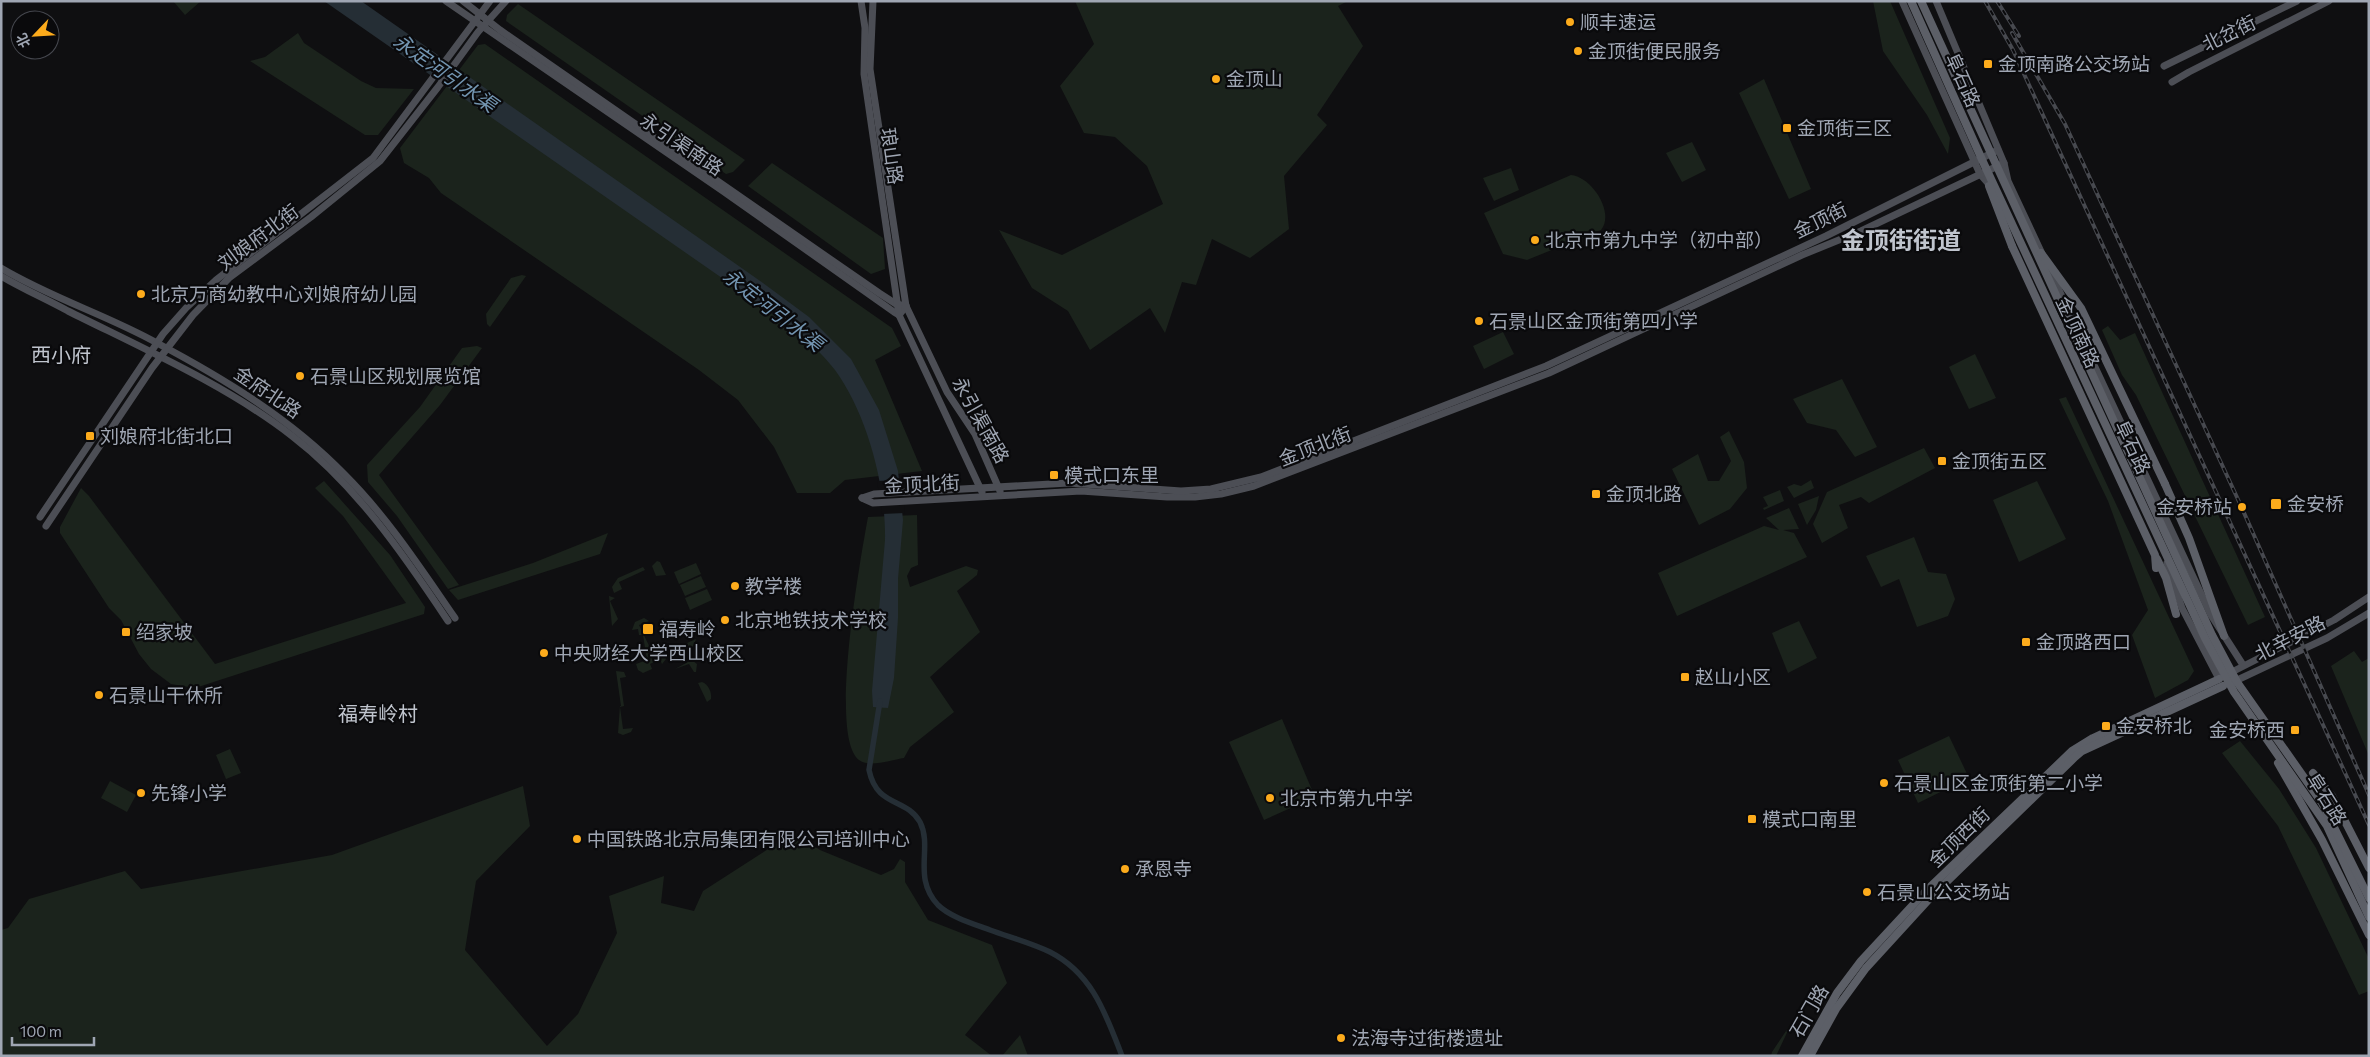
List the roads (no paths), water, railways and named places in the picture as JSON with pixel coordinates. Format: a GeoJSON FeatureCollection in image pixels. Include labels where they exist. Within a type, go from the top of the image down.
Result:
{"type":"FeatureCollection","features":[{"type":"Feature","properties":{"kind":"highway","name":"阜石路"},"geometry":{"type":"LineString","coordinates":[[1911,1],[1984,164],[2215,659],[2239,699],[2323,820],[2369,917]]}},
{"type":"Feature","properties":{"kind":"highway","name":"阜石路"},"geometry":{"type":"LineString","coordinates":[[1921,1],[2215,642],[2237,682],[2322,803],[2369,898]]}},
{"type":"Feature","properties":{"kind":"highway"},"geometry":{"type":"LineString","coordinates":[[1984,164],[1991,193],[2012,246],[2156,555],[2179,611]]}},
{"type":"Feature","properties":{"kind":"highway"},"geometry":{"type":"LineString","coordinates":[[2032,242],[2081,308],[2189,538],[2224,636]]}},
{"type":"Feature","properties":{"kind":"highway"},"geometry":{"type":"LineString","coordinates":[[2156,555],[2156,568]]}},
{"type":"Feature","properties":{"kind":"highway","name":"金顶西街"},"geometry":{"type":"LineString","coordinates":[[1847,986],[1898,919],[2072,751],[2093,738],[2221,683]]}},
{"type":"Feature","properties":{"kind":"highway"},"geometry":{"type":"LineString","coordinates":[[2278,763],[2322,840],[2368,932]]}},
{"type":"Feature","properties":{"kind":"highway"},"geometry":{"type":"LineString","coordinates":[[2312,773],[2332,796],[2369,868]]}},
{"type":"Feature","properties":{"kind":"highway","name":"石门路"},"geometry":{"type":"LineString","coordinates":[[1802,1056],[1847,986]]}},
{"type":"Feature","properties":{"kind":"highway","name":"石门路"},"geometry":{"type":"LineString","coordinates":[[1810,1056],[1847,986]]}},
{"type":"Feature","properties":{"kind":"main road","name":"永引渠南路"},"geometry":{"type":"LineString","coordinates":[[446,1],[899,315],[981,489],[983,497]]}},
{"type":"Feature","properties":{"kind":"main road","name":"永引渠南路"},"geometry":{"type":"LineString","coordinates":[[463,1],[487,21],[896,304],[906,306],[941,381],[975,434],[1001,496]]}},
{"type":"Feature","properties":{"kind":"main road","name":"刘娘府北街"},"geometry":{"type":"LineString","coordinates":[[40,517],[94,440],[157,343],[205,289],[373,158],[490,1]]}},
{"type":"Feature","properties":{"kind":"main road","name":"刘娘府北街"},"geometry":{"type":"LineString","coordinates":[[46,526],[166,348],[218,288],[311,217],[380,161],[482,27],[506,1]]}},
{"type":"Feature","properties":{"kind":"main road","name":"琅山路"},"geometry":{"type":"LineString","coordinates":[[861,1],[865,28],[864,74],[899,315]]}},
{"type":"Feature","properties":{"kind":"main road","name":"琅山路"},"geometry":{"type":"LineString","coordinates":[[873,1],[870,69],[906,306]]}},
{"type":"Feature","properties":{"kind":"main road","name":"金顶南路"},"geometry":{"type":"LineString","coordinates":[[1902,1],[1974,162],[1980,174],[1992,188],[2218,670],[2221,683]]}},
{"type":"Feature","properties":{"kind":"main road","name":"金顶南路"},"geometry":{"type":"LineString","coordinates":[[1936,1],[2004,163],[2008,181],[2082,342],[2211,616],[2243,665]]}},
{"type":"Feature","properties":{"kind":"main road","name":"北岔街"},"geometry":{"type":"LineString","coordinates":[[2164,66],[2297,1]]}},
{"type":"Feature","properties":{"kind":"main road","name":"北岔街"},"geometry":{"type":"LineString","coordinates":[[2172,82],[2188,72],[2329,1]]}},
{"type":"Feature","properties":{"kind":"main road","name":"金顶街"},"geometry":{"type":"LineString","coordinates":[[1547,370],[1826,236],[1998,150]]}},
{"type":"Feature","properties":{"kind":"main road","name":"金顶街"},"geometry":{"type":"LineString","coordinates":[[1547,370],[1802,255],[1861,231],[2004,163]]}},
{"type":"Feature","properties":{"kind":"main road","name":"金府北路"},"geometry":{"type":"LineString","coordinates":[[1,268],[91,314],[109,319],[166,348],[251,398],[322,452],[346,476],[397,535],[452,619],[365,508],[341,481],[293,436],[230,394],[1,276]]}},
{"type":"Feature","properties":{"kind":"main road"},"geometry":{"type":"LineString","coordinates":[[899,315],[906,306]]}},
{"type":"Feature","properties":{"kind":"main road","name":"金顶北街"},"geometry":{"type":"LineString","coordinates":[[1547,370],[1277,478],[1221,494],[1167,497],[1081,491],[873,503],[862,498],[877,494],[1069,483],[1181,491],[1212,489],[1236,484],[1308,459],[1547,370]]}},
{"type":"Feature","properties":{"kind":"main road"},"geometry":{"type":"LineString","coordinates":[[2166,561],[2179,611],[2221,683]]}},
{"type":"Feature","properties":{"kind":"main road","name":"北辛安路"},"geometry":{"type":"LineString","coordinates":[[2221,683],[2243,665],[2334,620],[2369,597]]}},
{"type":"Feature","properties":{"kind":"main road","name":"北辛安路"},"geometry":{"type":"LineString","coordinates":[[2221,683],[2294,654],[2369,613]]}},
{"type":"Feature","properties":{"kind":"water"},"geometry":{"type":"Polygon","coordinates":[[[324,1],[361,1],[763,283],[809,317],[851,359],[879,410],[898,471],[903,520],[898,579],[898,618],[894,678],[888,708],[873,707],[872,691],[885,540],[882,496],[878,474],[865,429],[856,407],[835,370],[801,333],[324,1]]]}},
{"type":"Feature","properties":{"kind":"waterway","name":"永定河引水渠"},"geometry":{"type":"LineString","coordinates":[[880,701],[869,770],[878,791],[914,814],[920,822],[925,842],[924,873],[930,894],[938,905],[956,917],[1036,946],[1065,961],[1077,972],[1096,997],[1104,1011],[1122,1056]]}},
{"type":"Feature","properties":{"kind":"railway"},"geometry":{"type":"LineString","coordinates":[[1985,1],[2013,50],[2369,825]]}},
{"type":"Feature","properties":{"kind":"railway"},"geometry":{"type":"LineString","coordinates":[[1997,1],[2019,36]]}},
{"type":"Feature","properties":{"kind":"railway"},"geometry":{"type":"LineString","coordinates":[[2012,33],[2065,124],[2241,506],[2369,795]]}},
{"type":"Feature","properties":{"kind":"place","name":"顺丰速运"},"geometry":{"type":"Point","coordinates":[1570,22]}},
{"type":"Feature","properties":{"kind":"place","name":"金顶街便民服务"},"geometry":{"type":"Point","coordinates":[1578,51]}},
{"type":"Feature","properties":{"kind":"place","name":"金顶南路公交场站"},"geometry":{"type":"Point","coordinates":[1988,64]}},
{"type":"Feature","properties":{"kind":"place","name":"金顶山"},"geometry":{"type":"Point","coordinates":[1216,79]}},
{"type":"Feature","properties":{"kind":"place","name":"金顶街三区"},"geometry":{"type":"Point","coordinates":[1787,128]}},
{"type":"Feature","properties":{"kind":"place","name":"北京市第九中学（初中部）"},"geometry":{"type":"Point","coordinates":[1535,240]}},
{"type":"Feature","properties":{"kind":"place","name":"北京万商幼教中心刘娘府幼儿园"},"geometry":{"type":"Point","coordinates":[141,294]}},
{"type":"Feature","properties":{"kind":"place","name":"石景山区金顶街第四小学"},"geometry":{"type":"Point","coordinates":[1479,321]}},
{"type":"Feature","properties":{"kind":"place","name":"石景山区规划展览馆"},"geometry":{"type":"Point","coordinates":[300,376]}},
{"type":"Feature","properties":{"kind":"place","name":"刘娘府北街北口"},"geometry":{"type":"Point","coordinates":[90,436]}},
{"type":"Feature","properties":{"kind":"place","name":"金顶街五区"},"geometry":{"type":"Point","coordinates":[1942,461]}},
{"type":"Feature","properties":{"kind":"place","name":"模式口东里"},"geometry":{"type":"Point","coordinates":[1054,475]}},
{"type":"Feature","properties":{"kind":"place","name":"金顶北路"},"geometry":{"type":"Point","coordinates":[1596,494]}},
{"type":"Feature","properties":{"kind":"place","name":"金安桥"},"geometry":{"type":"Point","coordinates":[2276,504]}},
{"type":"Feature","properties":{"kind":"place","name":"金安桥站"},"geometry":{"type":"Point","coordinates":[2242,507]}},
{"type":"Feature","properties":{"kind":"place","name":"教学楼"},"geometry":{"type":"Point","coordinates":[735,586]}},
{"type":"Feature","properties":{"kind":"place","name":"北京地铁技术学校"},"geometry":{"type":"Point","coordinates":[725,620]}},
{"type":"Feature","properties":{"kind":"place","name":"福寿岭"},"geometry":{"type":"Point","coordinates":[648,629]}},
{"type":"Feature","properties":{"kind":"place","name":"绍家坡"},"geometry":{"type":"Point","coordinates":[126,632]}},
{"type":"Feature","properties":{"kind":"place","name":"金顶路西口"},"geometry":{"type":"Point","coordinates":[2026,642]}},
{"type":"Feature","properties":{"kind":"place","name":"中央财经大学西山校区"},"geometry":{"type":"Point","coordinates":[544,653]}},
{"type":"Feature","properties":{"kind":"place","name":"赵山小区"},"geometry":{"type":"Point","coordinates":[1685,677]}},
{"type":"Feature","properties":{"kind":"place","name":"石景山干休所"},"geometry":{"type":"Point","coordinates":[99,695]}},
{"type":"Feature","properties":{"kind":"place","name":"金安桥北"},"geometry":{"type":"Point","coordinates":[2106,726]}},
{"type":"Feature","properties":{"kind":"place","name":"金安桥西"},"geometry":{"type":"Point","coordinates":[2295,730]}},
{"type":"Feature","properties":{"kind":"place","name":"石景山区金顶街第二小学"},"geometry":{"type":"Point","coordinates":[1884,783]}},
{"type":"Feature","properties":{"kind":"place","name":"先锋小学"},"geometry":{"type":"Point","coordinates":[141,793]}},
{"type":"Feature","properties":{"kind":"place","name":"北京市第九中学"},"geometry":{"type":"Point","coordinates":[1270,798]}},
{"type":"Feature","properties":{"kind":"place","name":"模式口南里"},"geometry":{"type":"Point","coordinates":[1752,819]}},
{"type":"Feature","properties":{"kind":"place","name":"中国铁路北京局集团有限公司培训中心"},"geometry":{"type":"Point","coordinates":[577,839]}},
{"type":"Feature","properties":{"kind":"place","name":"承恩寺"},"geometry":{"type":"Point","coordinates":[1125,869]}},
{"type":"Feature","properties":{"kind":"place","name":"石景山公交场站"},"geometry":{"type":"Point","coordinates":[1867,892]}},
{"type":"Feature","properties":{"kind":"place","name":"法海寺过街楼遗址"},"geometry":{"type":"Point","coordinates":[1341,1038]}},
{"type":"Feature","properties":{"kind":"district","name":"金顶街街道"},"geometry":{"type":"Point","coordinates":[1901,241]}},
{"type":"Feature","properties":{"kind":"district","name":"西小府"},"geometry":{"type":"Point","coordinates":[61,355]}},
{"type":"Feature","properties":{"kind":"district","name":"福寿岭村"},"geometry":{"type":"Point","coordinates":[378,714]}}]}
